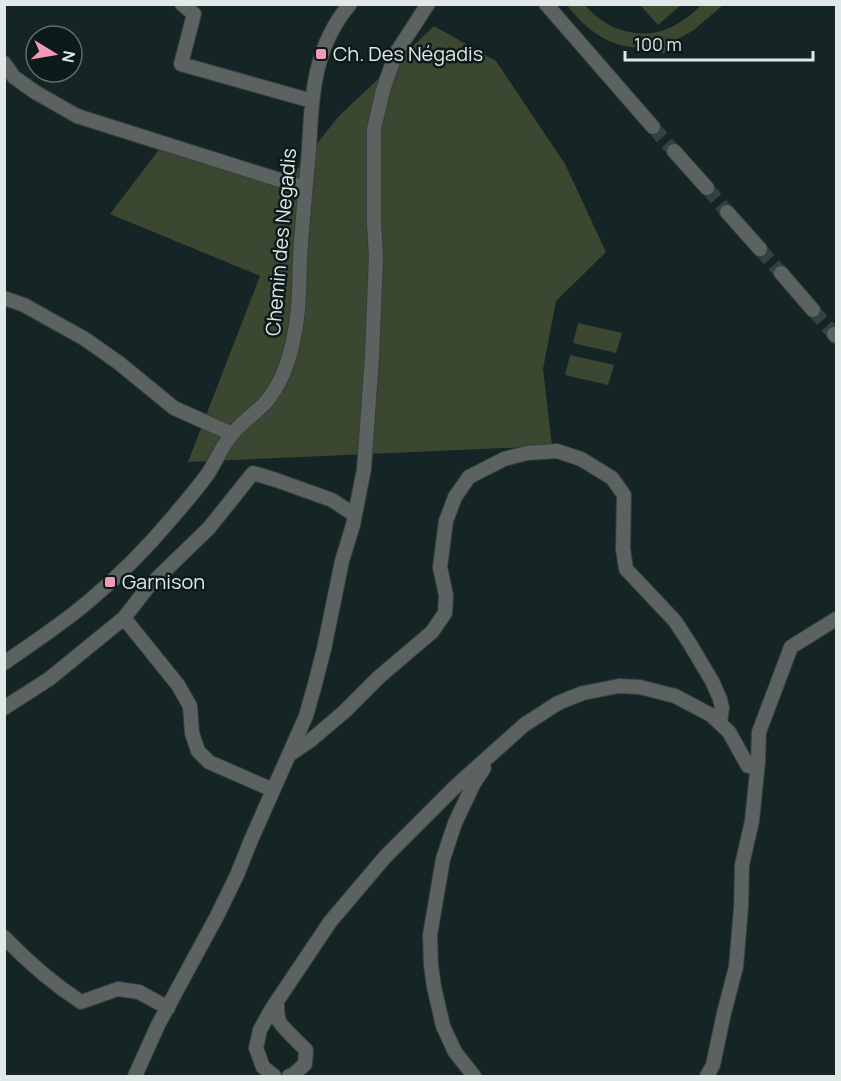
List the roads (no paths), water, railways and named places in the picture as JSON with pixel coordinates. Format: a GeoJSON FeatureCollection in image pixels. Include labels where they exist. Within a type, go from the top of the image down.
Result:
{"type":"FeatureCollection","features":[{"type":"Feature","properties":{"kind":"street"},"geometry":{"type":"LineString","coordinates":[[182,4],[194,14],[181,64],[312,101]]}},
{"type":"Feature","properties":{"kind":"street","name":"Chemin des Negadis"},"geometry":{"type":"LineString","coordinates":[[4,663],[88,602],[134,560],[206,476],[232,434],[266,401],[279,381],[289,356],[299,307],[305,188],[317,69],[330,35],[350,4]]}},
{"type":"Feature","properties":{"kind":"street"},"geometry":{"type":"LineString","coordinates":[[135,1077],[158,1025],[237,876],[306,716],[315,684],[342,561],[356,515],[364,470],[376,256],[374,129],[383,90],[396,53],[428,4]]}},
{"type":"Feature","properties":{"kind":"street"},"geometry":{"type":"LineString","coordinates":[[546,4],[653,127]]}},
{"type":"Feature","properties":{"kind":"street"},"geometry":{"type":"LineString","coordinates":[[4,63],[14,77],[77,116],[305,188]]}},
{"type":"Feature","properties":{"kind":"street"},"geometry":{"type":"LineString","coordinates":[[674,151],[706,188]]}},
{"type":"Feature","properties":{"kind":"street"},"geometry":{"type":"LineString","coordinates":[[727,212],[760,249]]}},
{"type":"Feature","properties":{"kind":"street"},"geometry":{"type":"LineString","coordinates":[[781,273],[813,310]]}},
{"type":"Feature","properties":{"kind":"street"},"geometry":{"type":"LineString","coordinates":[[4,298],[24,305],[85,339],[119,363],[174,408],[232,434]]}},
{"type":"Feature","properties":{"kind":"street"},"geometry":{"type":"LineString","coordinates":[[289,755],[311,740],[432,632],[445,613],[446,595],[440,567],[446,520],[455,497],[469,477],[504,459],[527,453],[557,451],[581,459],[612,478],[624,495],[623,549],[626,569],[675,621],[690,644],[720,699],[722,708],[720,723]]}},
{"type":"Feature","properties":{"kind":"street"},"geometry":{"type":"LineString","coordinates":[[4,708],[49,679],[124,618],[148,586],[209,528],[253,473],[332,500],[356,515]]}},
{"type":"Feature","properties":{"kind":"street"},"geometry":{"type":"LineString","coordinates":[[124,618],[178,685],[190,706],[192,733],[198,752],[209,762],[273,790]]}},
{"type":"Feature","properties":{"kind":"street"},"geometry":{"type":"LineString","coordinates":[[706,1077],[713,1065],[736,967],[742,865],[752,821],[759,732],[791,647],[837,619]]}},
{"type":"Feature","properties":{"kind":"street"},"geometry":{"type":"LineString","coordinates":[[274,1077],[263,1067],[256,1048],[260,1030],[330,922],[386,857],[457,785],[524,725],[558,703],[583,693],[620,686],[640,687],[675,696],[711,715],[729,732],[747,766],[758,762]]}},
{"type":"Feature","properties":{"kind":"street"},"geometry":{"type":"LineString","coordinates":[[474,1077],[454,1052],[443,1026],[434,987],[430,935],[443,859],[455,823],[474,783],[495,751]]}},
{"type":"Feature","properties":{"kind":"street"},"geometry":{"type":"LineString","coordinates":[[4,937],[61,989],[81,1002],[118,989],[139,992],[168,1008]]}},
{"type":"Feature","properties":{"kind":"street"},"geometry":{"type":"LineString","coordinates":[[277,1001],[280,1024],[306,1050],[305,1064],[289,1077]]}},
{"type":"Feature","properties":{"kind":"tunnel"},"geometry":{"type":"LineString","coordinates":[[653,127],[674,151]]}},
{"type":"Feature","properties":{"kind":"tunnel"},"geometry":{"type":"LineString","coordinates":[[707,188],[727,212]]}},
{"type":"Feature","properties":{"kind":"tunnel"},"geometry":{"type":"LineString","coordinates":[[760,249],[781,273]]}},
{"type":"Feature","properties":{"kind":"tunnel"},"geometry":{"type":"LineString","coordinates":[[813,310],[834,334]]}},
{"type":"Feature","properties":{"kind":"place","name":"Ch. Des Négadis"},"geometry":{"type":"Point","coordinates":[321,54]}},
{"type":"Feature","properties":{"kind":"place","name":"Garnison"},"geometry":{"type":"Point","coordinates":[110,582]}}]}
